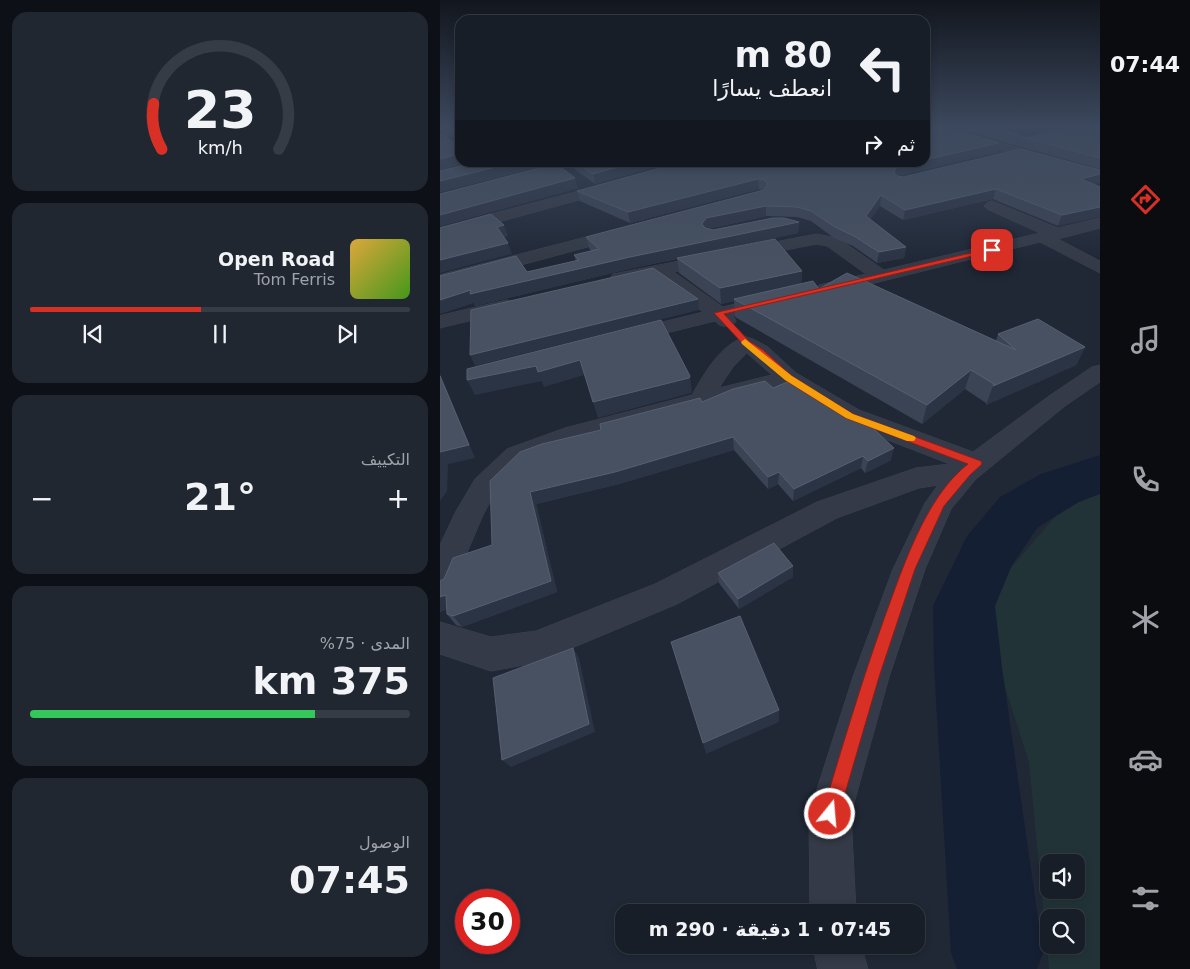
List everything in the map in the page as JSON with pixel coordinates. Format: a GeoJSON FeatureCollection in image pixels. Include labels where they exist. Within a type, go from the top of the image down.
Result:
{"type":"FeatureCollection","features":[{"type":"Feature","properties":{"kind":"street"},"geometry":{"type":"LineString","coordinates":[[440,233],[633,181]]}},
{"type":"Feature","properties":{"kind":"street"},"geometry":{"type":"LineString","coordinates":[[581,182],[595,192]]}},
{"type":"Feature","properties":{"kind":"street"},"geometry":{"type":"LineString","coordinates":[[552,189],[565,200]]}},
{"type":"Feature","properties":{"kind":"street"},"geometry":{"type":"LineString","coordinates":[[513,200],[527,210]]}},
{"type":"Feature","properties":{"kind":"street"},"geometry":{"type":"LineString","coordinates":[[992,206],[1049,236],[1100,268]]}},
{"type":"Feature","properties":{"kind":"street"},"geometry":{"type":"LineString","coordinates":[[447,214],[462,227]]}},
{"type":"Feature","properties":{"kind":"street"},"geometry":{"type":"LineString","coordinates":[[804,294],[1100,223]]}},
{"type":"Feature","properties":{"kind":"street"},"geometry":{"type":"LineString","coordinates":[[799,224],[824,240]]}},
{"type":"Feature","properties":{"kind":"street"},"geometry":{"type":"LineString","coordinates":[[440,281],[635,229]]}},
{"type":"Feature","properties":{"kind":"street"},"geometry":{"type":"LineString","coordinates":[[605,282],[807,240],[832,242],[880,276]]}},
{"type":"Feature","properties":{"kind":"street"},"geometry":{"type":"LineString","coordinates":[[659,270],[718,313],[746,342],[760,352],[788,378],[850,416],[971,468]]}},
{"type":"Feature","properties":{"kind":"street"},"geometry":{"type":"LineString","coordinates":[[614,340],[785,298]]}},
{"type":"Feature","properties":{"kind":"street"},"geometry":{"type":"LineString","coordinates":[[440,322],[520,303]]}},
{"type":"Feature","properties":{"kind":"street"},"geometry":{"type":"LineString","coordinates":[[700,401],[728,356],[746,342]]}},
{"type":"Feature","properties":{"kind":"street"},"geometry":{"type":"LineString","coordinates":[[833,904],[830,814],[871,677],[909,569],[939,503],[971,468],[1057,401],[1100,372]]}},
{"type":"Feature","properties":{"kind":"street"},"geometry":{"type":"LineString","coordinates":[[440,580],[468,513],[484,486],[516,456],[574,434],[788,378]]}},
{"type":"Feature","properties":{"kind":"street"},"geometry":{"type":"LineString","coordinates":[[440,638],[491,654],[536,647],[666,594],[826,510],[916,478],[971,468]]}},
{"type":"Feature","properties":{"kind":"street"},"geometry":{"type":"LineString","coordinates":[[839,954],[843,969]]}},
{"type":"Feature","properties":{"kind":"shaded area"},"geometry":{"type":"Polygon","coordinates":[[[1100,493],[1100,969],[1049,969],[1048,954],[1085,954],[1085,909],[1043,909],[1042,899],[1085,899],[1085,854],[1040,854],[1040,876],[1029,762],[987,631],[995,586],[1061,510],[1100,493]]]}},
{"type":"Feature","properties":{"kind":"building"},"geometry":{"type":"Polygon","coordinates":[[[440,172],[475,172],[440,181],[440,172]]]}},
{"type":"Feature","properties":{"kind":"building"},"geometry":{"type":"Polygon","coordinates":[[[524,172],[567,172],[575,178],[440,215],[440,194],[524,172]]]}},
{"type":"Feature","properties":{"kind":"building"},"geometry":{"type":"Polygon","coordinates":[[[645,172],[894,172],[897,176],[903,177],[923,172],[1100,172],[1100,174],[1081,179],[1100,187],[1100,207],[1062,215],[996,189],[905,210],[881,195],[866,216],[906,247],[879,252],[811,211],[797,207],[766,206],[706,218],[702,224],[705,228],[713,230],[773,218],[784,218],[799,222],[630,257],[470,294],[471,290],[440,300],[440,276],[516,256],[527,272],[579,260],[574,255],[599,249],[586,237],[764,190],[768,184],[764,180],[758,179],[628,212],[577,191],[645,172]]]}},
{"type":"Feature","properties":{"kind":"building"},"geometry":{"type":"Polygon","coordinates":[[[491,214],[504,225],[497,227],[508,243],[440,260],[440,228],[491,214]]]}},
{"type":"Feature","properties":{"kind":"building"},"geometry":{"type":"Polygon","coordinates":[[[775,239],[802,271],[720,288],[677,258],[775,239]]]}},
{"type":"Feature","properties":{"kind":"building"},"geometry":{"type":"Polygon","coordinates":[[[653,268],[698,299],[470,355],[471,310],[653,268]]]}},
{"type":"Feature","properties":{"kind":"building"},"geometry":{"type":"Polygon","coordinates":[[[847,273],[1016,350],[998,334],[1038,319],[1085,347],[993,386],[994,384],[971,370],[927,405],[734,299],[813,281],[819,289],[847,273]]]}},
{"type":"Feature","properties":{"kind":"building"},"geometry":{"type":"Polygon","coordinates":[[[661,320],[690,376],[689,378],[593,402],[580,360],[538,372],[536,366],[467,380],[467,369],[661,320]]]}},
{"type":"Feature","properties":{"kind":"building"},"geometry":{"type":"Polygon","coordinates":[[[440,376],[469,445],[440,452],[440,376]]]}},
{"type":"Feature","properties":{"kind":"building"},"geometry":{"type":"Polygon","coordinates":[[[792,380],[842,411],[863,419],[894,448],[868,461],[863,456],[794,489],[779,472],[768,477],[733,437],[615,472],[530,492],[551,581],[453,616],[447,614],[446,595],[440,597],[440,581],[444,579],[453,558],[492,545],[490,481],[520,452],[542,444],[601,430],[600,424],[700,398],[702,402],[733,389],[765,381],[773,388],[792,380]]]}},
{"type":"Feature","properties":{"kind":"building"},"geometry":{"type":"Polygon","coordinates":[[[774,543],[793,566],[738,599],[718,573],[774,543]]]}},
{"type":"Feature","properties":{"kind":"building"},"geometry":{"type":"Polygon","coordinates":[[[740,616],[779,710],[703,743],[671,642],[740,616]]]}},
{"type":"Feature","properties":{"kind":"building"},"geometry":{"type":"Polygon","coordinates":[[[573,648],[589,724],[502,760],[493,678],[573,648]]]}},
{"type":"Feature","properties":{"kind":"waterway"},"geometry":{"type":"LineString","coordinates":[[997,953],[968,667],[964,606],[988,553],[1019,512],[1060,488],[1100,474]]}},
{"type":"Feature","properties":{"kind":"slow traffic"},"geometry":{"type":"LineString","coordinates":[[745,342],[760,352],[788,378],[850,416],[911,438]]}},
{"type":"Feature","properties":{"kind":"route"},"geometry":{"type":"LineString","coordinates":[[830,814],[871,677],[909,569],[939,503],[966,472],[977,464],[850,416],[788,378],[760,352],[746,342],[718,313],[992,250]]}}]}
